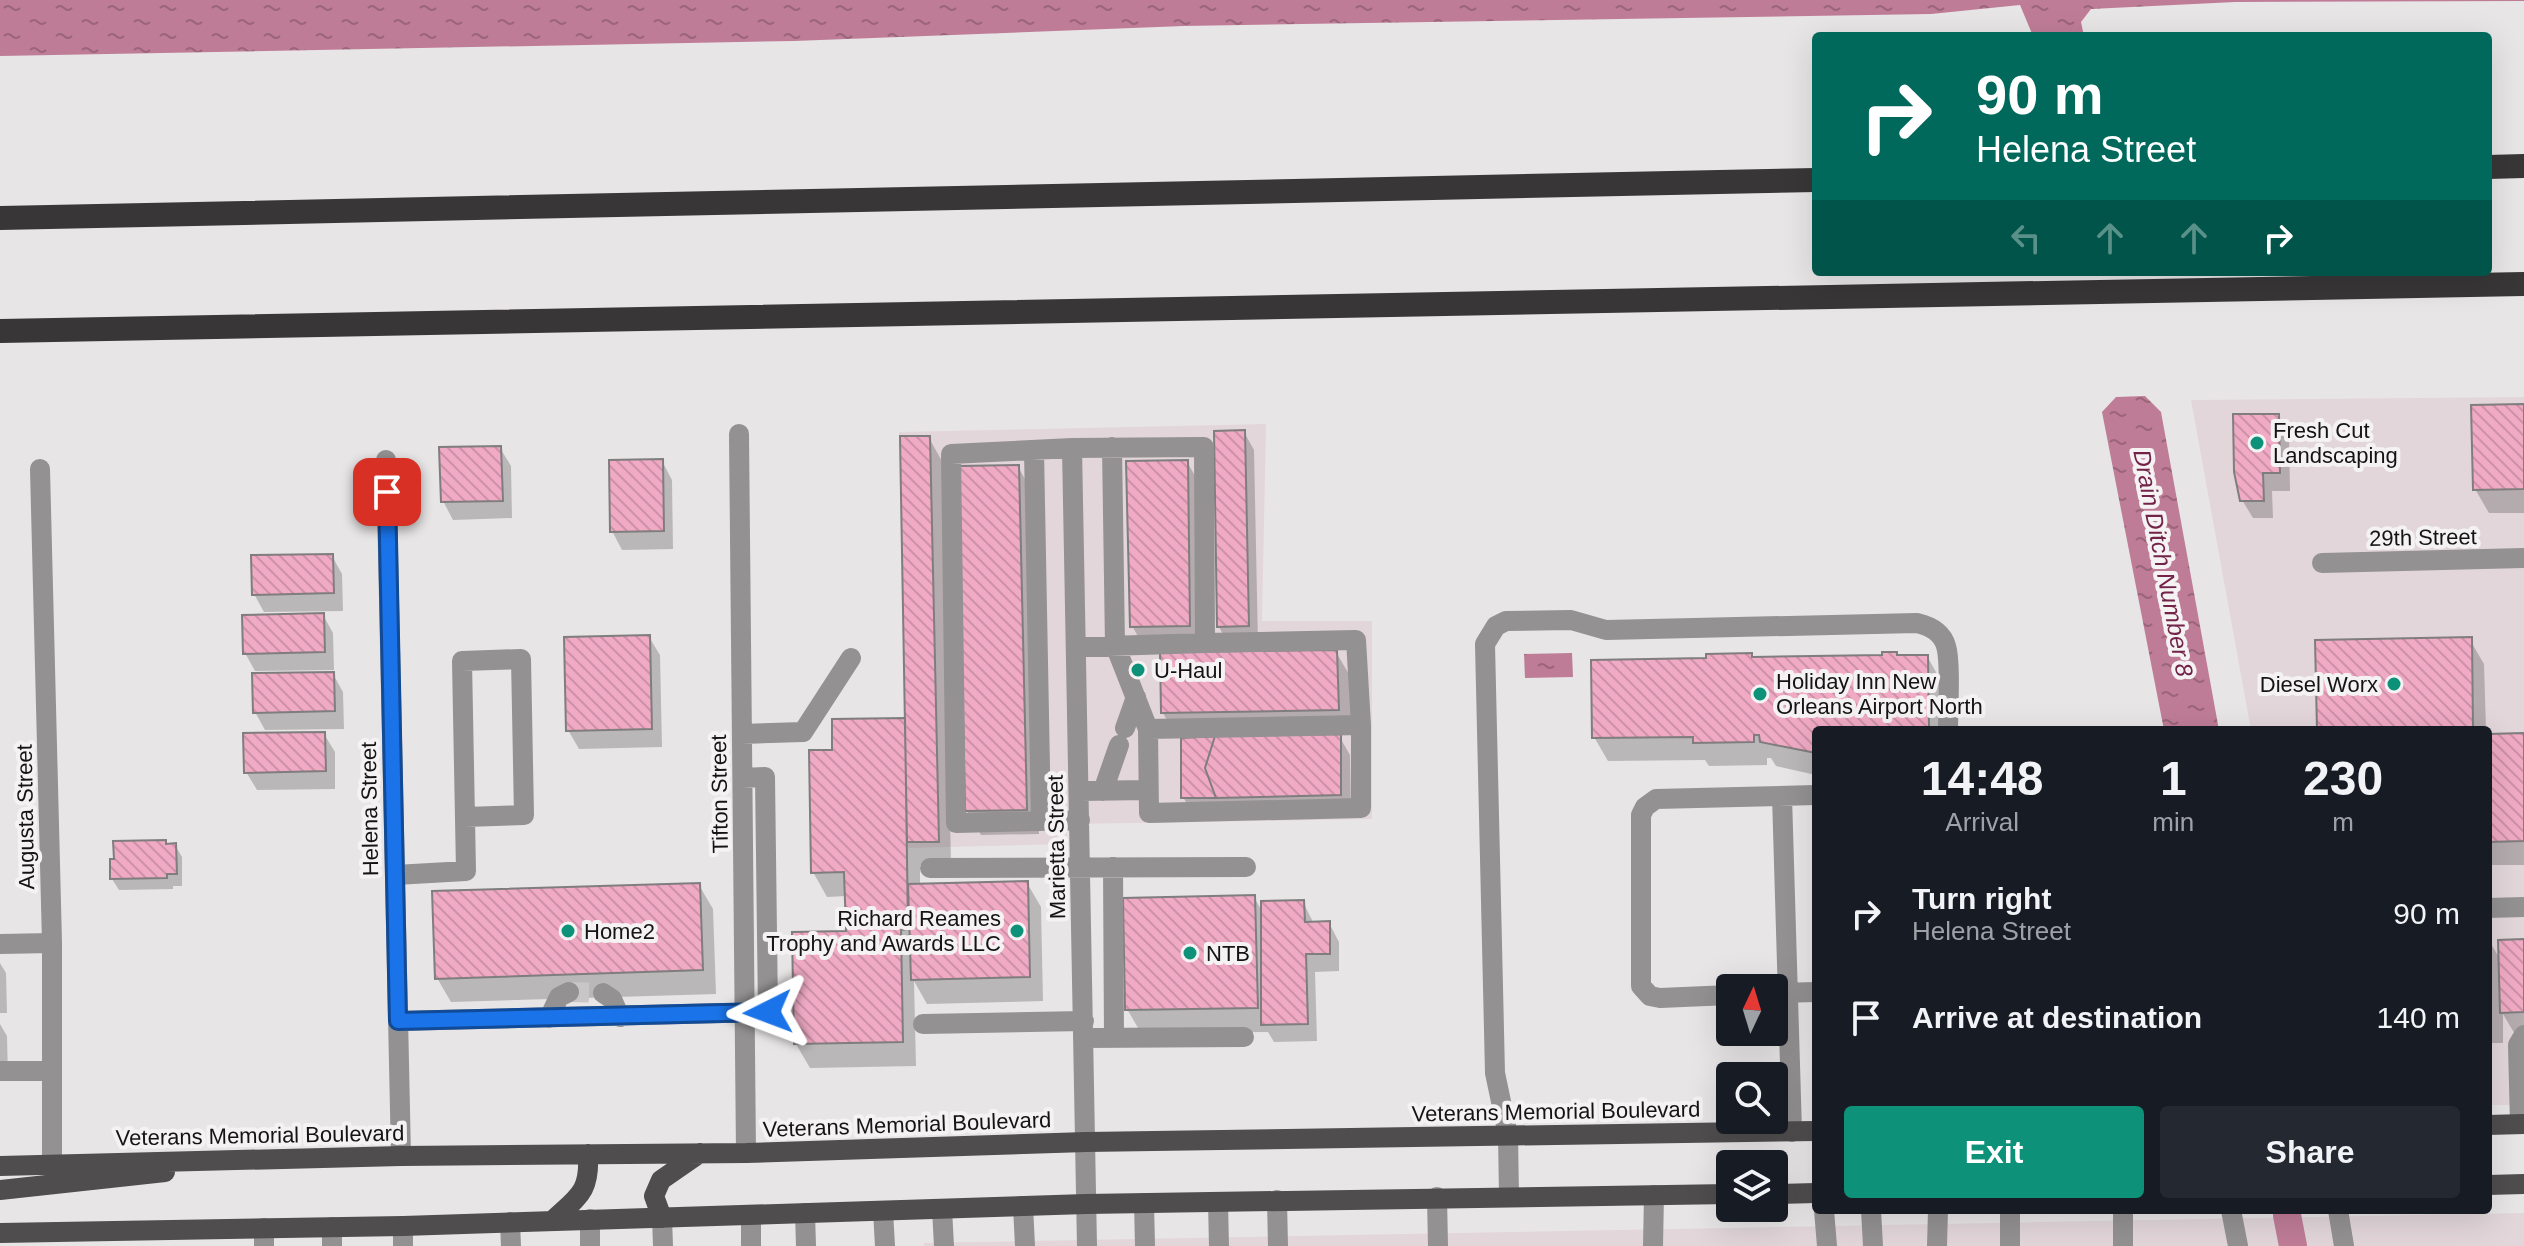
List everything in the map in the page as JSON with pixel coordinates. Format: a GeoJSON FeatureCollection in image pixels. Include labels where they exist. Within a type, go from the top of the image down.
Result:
{"type":"FeatureCollection","features":[{"type":"Feature","properties":{"kind":"highway"},"geometry":{"type":"LineString","coordinates":[[2492,167],[2524,166]]}},
{"type":"Feature","properties":{"kind":"highway"},"geometry":{"type":"LineString","coordinates":[[0,218],[1812,180]]}},
{"type":"Feature","properties":{"kind":"highway"},"geometry":{"type":"LineString","coordinates":[[0,331],[2524,284]]}},
{"type":"Feature","properties":{"kind":"main road"},"geometry":{"type":"LineString","coordinates":[[2492,1125],[2522,1124]]}},
{"type":"Feature","properties":{"kind":"main road","name":"Veterans Memorial Boulevard"},"geometry":{"type":"LineString","coordinates":[[0,1166],[401,1156],[746,1153],[1086,1142],[1812,1131]]}},
{"type":"Feature","properties":{"kind":"main road"},"geometry":{"type":"LineString","coordinates":[[662,1218],[654,1196],[661,1180],[700,1153]]}},
{"type":"Feature","properties":{"kind":"main road"},"geometry":{"type":"LineString","coordinates":[[553,1220],[580,1196],[589,1178],[588,1154]]}},
{"type":"Feature","properties":{"kind":"main road"},"geometry":{"type":"LineString","coordinates":[[0,1190],[149,1175],[236,1160]]}},
{"type":"Feature","properties":{"kind":"main road"},"geometry":{"type":"LineString","coordinates":[[2492,1185],[2524,1184]]}},
{"type":"Feature","properties":{"kind":"main road"},"geometry":{"type":"LineString","coordinates":[[1788,1194],[1812,1193]]}},
{"type":"Feature","properties":{"kind":"main road"},"geometry":{"type":"LineString","coordinates":[[0,1233],[57,1239],[403,1236],[510,1222],[553,1220],[1086,1204],[1716,1194]]}},
{"type":"Feature","properties":{"kind":"street","name":"Tifton Street"},"geometry":{"type":"LineString","coordinates":[[739,434],[746,1153]]}},
{"type":"Feature","properties":{"kind":"street"},"geometry":{"type":"LineString","coordinates":[[1076,647],[1115,645],[1356,640],[1361,725],[1361,808],[1149,813],[1148,729],[1115,645],[1112,447]]}},
{"type":"Feature","properties":{"kind":"street"},"geometry":{"type":"LineString","coordinates":[[1080,820],[956,823],[951,454],[1072,448],[1204,447],[1205,643]]}},
{"type":"Feature","properties":{"kind":"street","name":"Marietta Street"},"geometry":{"type":"LineString","coordinates":[[1072,448],[1087,1246]]}},
{"type":"Feature","properties":{"kind":"street"},"geometry":{"type":"LineString","coordinates":[[1034,450],[1041,821]]}},
{"type":"Feature","properties":{"kind":"street","name":"Helena Street"},"geometry":{"type":"LineString","coordinates":[[386,460],[401,1156]]}},
{"type":"Feature","properties":{"kind":"street","name":"Augusta Street"},"geometry":{"type":"LineString","coordinates":[[40,469],[52,943],[52,1164]]}},
{"type":"Feature","properties":{"kind":"street","name":"29th Street"},"geometry":{"type":"LineString","coordinates":[[2322,563],[2524,558]]}},
{"type":"Feature","properties":{"kind":"street"},"geometry":{"type":"LineString","coordinates":[[1509,1196],[1508,1135],[1495,1073],[1485,644],[1496,626],[1506,621],[1571,620],[1606,630],[1928,625],[1938,632],[1946,646],[1948,726]]}},
{"type":"Feature","properties":{"kind":"street"},"geometry":{"type":"LineString","coordinates":[[742,734],[803,732],[851,658]]}},
{"type":"Feature","properties":{"kind":"street"},"geometry":{"type":"LineString","coordinates":[[395,875],[466,871],[462,661],[521,659],[524,815],[465,817]]}},
{"type":"Feature","properties":{"kind":"street"},"geometry":{"type":"LineString","coordinates":[[1103,791],[1136,697]]}},
{"type":"Feature","properties":{"kind":"street"},"geometry":{"type":"LineString","coordinates":[[1148,729],[1361,725]]}},
{"type":"Feature","properties":{"kind":"street"},"geometry":{"type":"LineString","coordinates":[[1079,791],[1148,790]]}},
{"type":"Feature","properties":{"kind":"street"},"geometry":{"type":"LineString","coordinates":[[1716,996],[1660,998],[1650,996],[1641,986],[1641,815],[1645,807],[1656,799],[1812,795]]}},
{"type":"Feature","properties":{"kind":"street"},"geometry":{"type":"LineString","coordinates":[[1780,974],[1782,796]]}},
{"type":"Feature","properties":{"kind":"street"},"geometry":{"type":"LineString","coordinates":[[1113,867],[1114,1038]]}},
{"type":"Feature","properties":{"kind":"street"},"geometry":{"type":"LineString","coordinates":[[930,868],[1246,867]]}},
{"type":"Feature","properties":{"kind":"street"},"geometry":{"type":"LineString","coordinates":[[2492,908],[2524,907]]}},
{"type":"Feature","properties":{"kind":"street"},"geometry":{"type":"LineString","coordinates":[[0,944],[52,943]]}},
{"type":"Feature","properties":{"kind":"street"},"geometry":{"type":"LineString","coordinates":[[549,1018],[559,997],[569,992]]}},
{"type":"Feature","properties":{"kind":"street"},"geometry":{"type":"LineString","coordinates":[[1788,993],[1812,992]]}},
{"type":"Feature","properties":{"kind":"street"},"geometry":{"type":"LineString","coordinates":[[603,993],[612,999],[620,1017]]}},
{"type":"Feature","properties":{"kind":"street"},"geometry":{"type":"LineString","coordinates":[[398,1021],[745,1014]]}},
{"type":"Feature","properties":{"kind":"street"},"geometry":{"type":"LineString","coordinates":[[923,1024],[1084,1030],[1114,1038],[1244,1037]]}},
{"type":"Feature","properties":{"kind":"street"},"geometry":{"type":"LineString","coordinates":[[2522,1124],[2518,1045],[2524,1035]]}},
{"type":"Feature","properties":{"kind":"street"},"geometry":{"type":"LineString","coordinates":[[1785,1046],[1792,1132]]}},
{"type":"Feature","properties":{"kind":"street"},"geometry":{"type":"LineString","coordinates":[[0,1071],[52,1071]]}},
{"type":"Feature","properties":{"kind":"street"},"geometry":{"type":"LineString","coordinates":[[1653,1246],[1654,1195]]}},
{"type":"Feature","properties":{"kind":"street"},"geometry":{"type":"LineString","coordinates":[[1437,1197],[1438,1246]]}},
{"type":"Feature","properties":{"kind":"street"},"geometry":{"type":"LineString","coordinates":[[1277,1200],[1278,1246]]}},
{"type":"Feature","properties":{"kind":"street"},"geometry":{"type":"LineString","coordinates":[[1218,1202],[1219,1246]]}},
{"type":"Feature","properties":{"kind":"street"},"geometry":{"type":"LineString","coordinates":[[1144,1203],[1145,1246]]}},
{"type":"Feature","properties":{"kind":"street"},"geometry":{"type":"LineString","coordinates":[[1023,1206],[1025,1246]]}},
{"type":"Feature","properties":{"kind":"street"},"geometry":{"type":"LineString","coordinates":[[942,1209],[944,1246]]}},
{"type":"Feature","properties":{"kind":"street"},"geometry":{"type":"LineString","coordinates":[[883,1211],[885,1246]]}},
{"type":"Feature","properties":{"kind":"street"},"geometry":{"type":"LineString","coordinates":[[805,1213],[806,1246]]}},
{"type":"Feature","properties":{"kind":"street"},"geometry":{"type":"LineString","coordinates":[[1824,1214],[1827,1246]]}},
{"type":"Feature","properties":{"kind":"street"},"geometry":{"type":"LineString","coordinates":[[1871,1214],[1873,1246]]}},
{"type":"Feature","properties":{"kind":"street"},"geometry":{"type":"LineString","coordinates":[[1937,1246],[1938,1214]]}},
{"type":"Feature","properties":{"kind":"street"},"geometry":{"type":"LineString","coordinates":[[2010,1214],[2010,1246]]}},
{"type":"Feature","properties":{"kind":"street"},"geometry":{"type":"LineString","coordinates":[[2123,1214],[2123,1246]]}},
{"type":"Feature","properties":{"kind":"street"},"geometry":{"type":"LineString","coordinates":[[2232,1214],[2238,1246]]}},
{"type":"Feature","properties":{"kind":"street"},"geometry":{"type":"LineString","coordinates":[[2339,1214],[2344,1246]]}},
{"type":"Feature","properties":{"kind":"street"},"geometry":{"type":"LineString","coordinates":[[751,1215],[751,1246]]}},
{"type":"Feature","properties":{"kind":"street"},"geometry":{"type":"LineString","coordinates":[[662,1218],[663,1246]]}},
{"type":"Feature","properties":{"kind":"street"},"geometry":{"type":"LineString","coordinates":[[590,1219],[590,1246]]}},
{"type":"Feature","properties":{"kind":"street"},"geometry":{"type":"LineString","coordinates":[[510,1222],[511,1246]]}},
{"type":"Feature","properties":{"kind":"shaded area"},"geometry":{"type":"Polygon","coordinates":[[[2524,397],[2524,1105],[2492,1105],[2492,726],[2250,726],[2191,400],[2524,397]]]}},
{"type":"Feature","properties":{"kind":"shaded area","name":"U-Haul"},"geometry":{"type":"Polygon","coordinates":[[[1266,424],[1262,621],[1372,621],[1372,819],[1067,824],[1067,844],[907,848],[899,432],[1266,424]]]}},
{"type":"Feature","properties":{"kind":"shaded area"},"geometry":{"type":"Polygon","coordinates":[[[2524,1213],[2524,1246],[924,1246],[924,1243],[2524,1213]]]}},
{"type":"Feature","properties":{"kind":"water"},"geometry":{"type":"Polygon","coordinates":[[[0,0],[2524,0],[2235,2],[2091,9],[2081,22],[2083,32],[2031,32],[2020,5],[1931,14],[1184,26],[794,41],[0,56],[0,0]]]}},
{"type":"Feature","properties":{"kind":"water"},"geometry":{"type":"Polygon","coordinates":[[[2145,396],[2161,412],[2218,726],[2163,726],[2102,412],[2116,397],[2145,396]]]}},
{"type":"Feature","properties":{"kind":"water"},"geometry":{"type":"Polygon","coordinates":[[[1572,653],[1573,677],[1525,678],[1524,654],[1572,653]]]}},
{"type":"Feature","properties":{"kind":"building"},"geometry":{"type":"Polygon","coordinates":[[[2524,404],[2524,489],[2473,490],[2471,405],[2524,404]]]}},
{"type":"Feature","properties":{"kind":"building","name":"Fresh Cut Landscaping"},"geometry":{"type":"Polygon","coordinates":[[[2233,414],[2279,414],[2280,473],[2263,473],[2264,501],[2240,501],[2234,472],[2233,414]]]}},
{"type":"Feature","properties":{"kind":"building"},"geometry":{"type":"Polygon","coordinates":[[[1245,430],[1249,626],[1217,627],[1214,431],[1245,430]]]}},
{"type":"Feature","properties":{"kind":"building"},"geometry":{"type":"Polygon","coordinates":[[[900,436],[930,436],[939,842],[907,842],[900,436]]]}},
{"type":"Feature","properties":{"kind":"building"},"geometry":{"type":"Polygon","coordinates":[[[501,446],[503,501],[441,502],[439,447],[501,446]]]}},
{"type":"Feature","properties":{"kind":"building"},"geometry":{"type":"Polygon","coordinates":[[[663,459],[664,531],[610,532],[609,460],[663,459]]]}},
{"type":"Feature","properties":{"kind":"building"},"geometry":{"type":"Polygon","coordinates":[[[1188,460],[1190,626],[1130,627],[1126,461],[1188,460]]]}},
{"type":"Feature","properties":{"kind":"building"},"geometry":{"type":"Polygon","coordinates":[[[1019,465],[1027,810],[965,811],[958,466],[1019,465]]]}},
{"type":"Feature","properties":{"kind":"building"},"geometry":{"type":"Polygon","coordinates":[[[333,554],[334,593],[252,595],[251,555],[333,554]]]}},
{"type":"Feature","properties":{"kind":"building"},"geometry":{"type":"Polygon","coordinates":[[[324,613],[325,652],[243,654],[242,615],[324,613]]]}},
{"type":"Feature","properties":{"kind":"building"},"geometry":{"type":"Polygon","coordinates":[[[650,635],[652,729],[566,731],[564,637],[650,635]]]}},
{"type":"Feature","properties":{"kind":"building","name":"Diesel Worx"},"geometry":{"type":"Polygon","coordinates":[[[2472,637],[2473,726],[2317,726],[2315,640],[2472,637]]]}},
{"type":"Feature","properties":{"kind":"building"},"geometry":{"type":"Polygon","coordinates":[[[1337,650],[1339,710],[1161,713],[1160,652],[1337,650]]]}},
{"type":"Feature","properties":{"kind":"building","name":"Holiday Inn New Orleans Airport North"},"geometry":{"type":"Polygon","coordinates":[[[1882,652],[1897,652],[1897,655],[1928,655],[1929,726],[1812,726],[1812,752],[1760,742],[1759,735],[1754,735],[1754,742],[1693,743],[1693,737],[1592,738],[1591,660],[1706,658],[1706,654],[1752,653],[1752,657],[1882,655],[1882,652]]]}},
{"type":"Feature","properties":{"kind":"building"},"geometry":{"type":"Polygon","coordinates":[[[334,672],[335,711],[253,713],[252,673],[334,672]]]}},
{"type":"Feature","properties":{"kind":"building"},"geometry":{"type":"Polygon","coordinates":[[[905,718],[908,929],[901,930],[903,1042],[794,1044],[792,932],[846,931],[844,872],[811,873],[809,750],[832,750],[832,719],[905,718]]]}},
{"type":"Feature","properties":{"kind":"building"},"geometry":{"type":"Polygon","coordinates":[[[325,732],[326,771],[244,773],[243,733],[325,732]]]}},
{"type":"Feature","properties":{"kind":"building"},"geometry":{"type":"Polygon","coordinates":[[[2524,733],[2524,841],[2492,842],[2492,734],[2524,733]]]}},
{"type":"Feature","properties":{"kind":"building"},"geometry":{"type":"Polygon","coordinates":[[[1341,734],[1341,795],[1216,798],[1205,768],[1215,736],[1341,734]]]}},
{"type":"Feature","properties":{"kind":"building","name":"U-Haul"},"geometry":{"type":"Polygon","coordinates":[[[1215,736],[1205,768],[1216,798],[1181,798],[1181,738],[1215,736]]]}},
{"type":"Feature","properties":{"kind":"building"},"geometry":{"type":"Polygon","coordinates":[[[166,840],[166,844],[176,843],[177,874],[167,874],[167,878],[110,879],[110,859],[114,859],[113,841],[166,840]]]}},
{"type":"Feature","properties":{"kind":"building"},"geometry":{"type":"Polygon","coordinates":[[[1028,881],[1030,977],[911,980],[908,884],[1028,881]]]}},
{"type":"Feature","properties":{"kind":"building","name":"Home2"},"geometry":{"type":"Polygon","coordinates":[[[700,883],[703,970],[435,979],[432,891],[700,883]]]}},
{"type":"Feature","properties":{"kind":"building","name":"NTB"},"geometry":{"type":"Polygon","coordinates":[[[1255,895],[1258,1008],[1125,1010],[1123,898],[1255,895]]]}},
{"type":"Feature","properties":{"kind":"building"},"geometry":{"type":"Polygon","coordinates":[[[1304,900],[1305,922],[1330,921],[1330,954],[1306,954],[1308,1024],[1261,1025],[1261,901],[1304,900]]]}},
{"type":"Feature","properties":{"kind":"building"},"geometry":{"type":"Polygon","coordinates":[[[2524,939],[2524,1012],[2500,1013],[2498,940],[2524,939]]]}},
{"type":"Feature","properties":{"kind":"waterway","name":"Drain Ditch Number 8"},"geometry":{"type":"LineString","coordinates":[[2287,1215],[2293,1246]]}},
{"type":"Feature","properties":{"kind":"tunnel"},"geometry":{"type":"LineString","coordinates":[[569,992],[603,993]]}},
{"type":"Feature","properties":{"kind":"place","name":"Fresh Cut Landscaping"},"geometry":{"type":"Point","coordinates":[2257,443]}},
{"type":"Feature","properties":{"kind":"place","name":"U-Haul"},"geometry":{"type":"Point","coordinates":[1138,670]}},
{"type":"Feature","properties":{"kind":"place","name":"Diesel Worx"},"geometry":{"type":"Point","coordinates":[2394,684]}},
{"type":"Feature","properties":{"kind":"place","name":"Holiday Inn New Orleans Airport North"},"geometry":{"type":"Point","coordinates":[1760,694]}},
{"type":"Feature","properties":{"kind":"place","name":"Home2"},"geometry":{"type":"Point","coordinates":[568,931]}},
{"type":"Feature","properties":{"kind":"place","name":"Richard Reames Trophy and Awards LLC"},"geometry":{"type":"Point","coordinates":[1017,931]}},
{"type":"Feature","properties":{"kind":"place","name":"NTB"},"geometry":{"type":"Point","coordinates":[1190,953]}},
{"type":"Feature","properties":{"kind":"route"},"geometry":{"type":"LineString","coordinates":[[387,492],[398,1021],[768,1012]]}}]}
